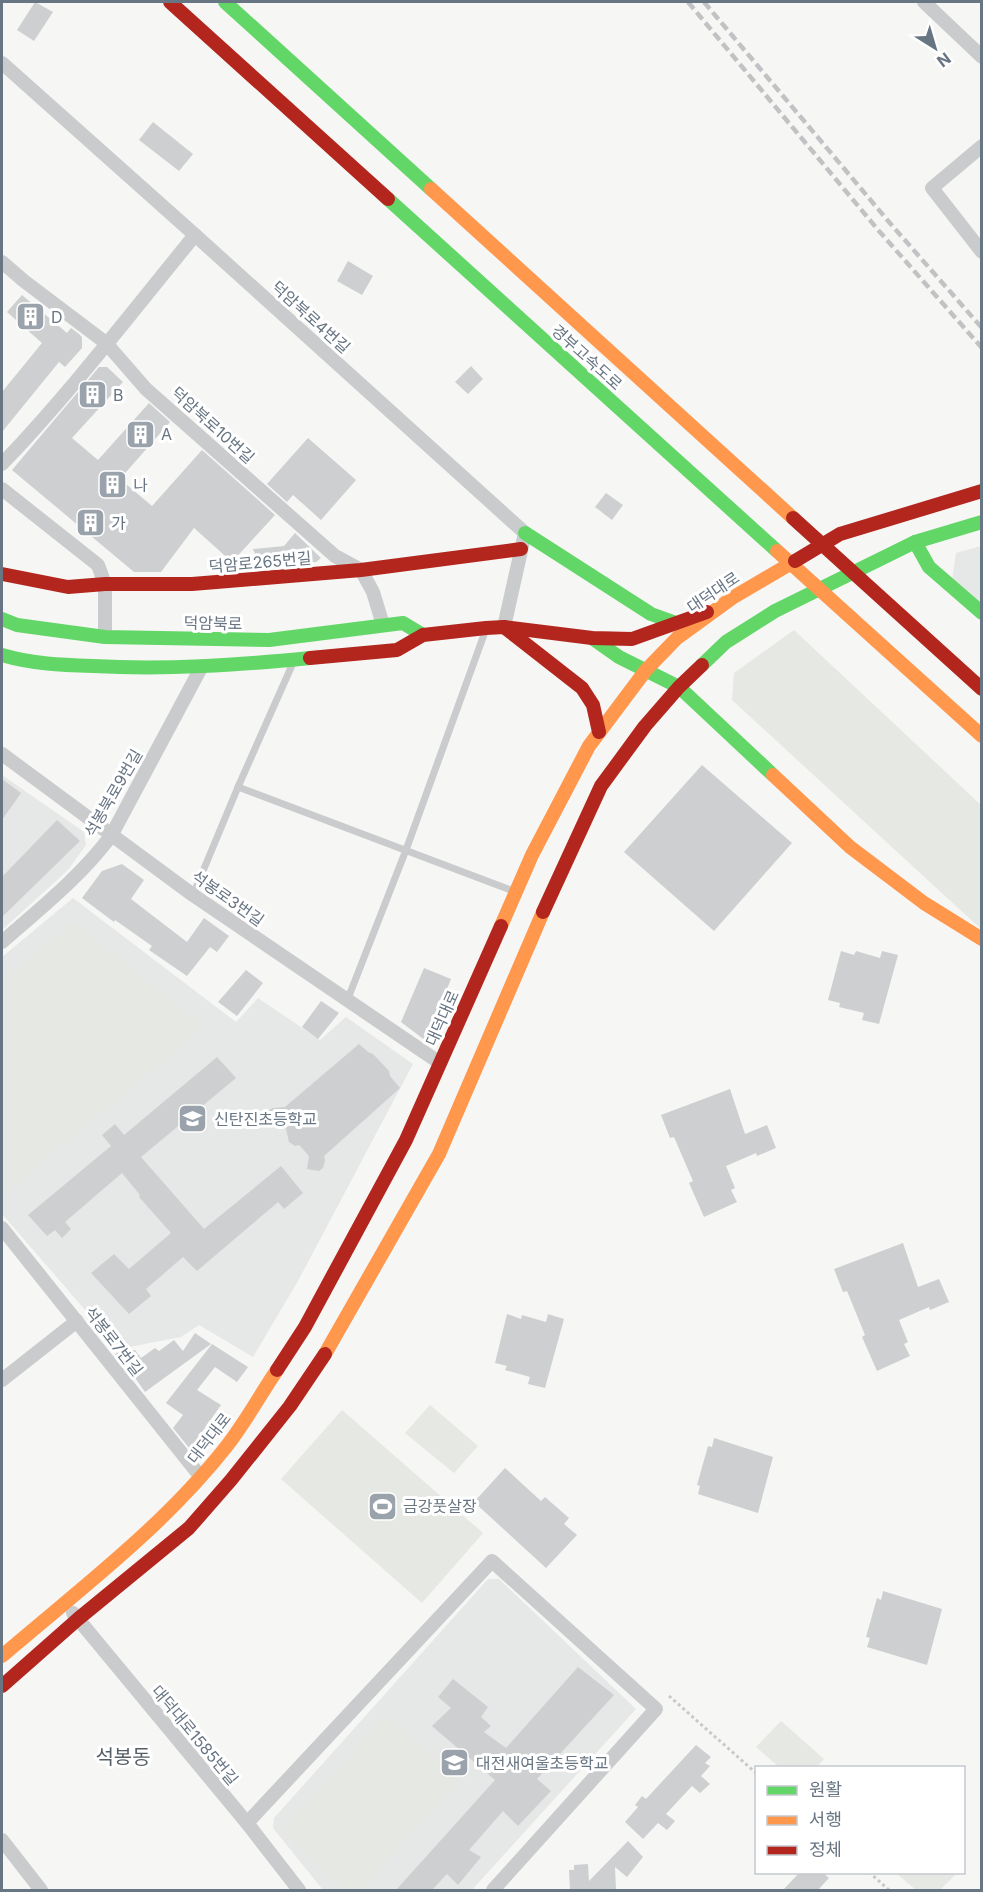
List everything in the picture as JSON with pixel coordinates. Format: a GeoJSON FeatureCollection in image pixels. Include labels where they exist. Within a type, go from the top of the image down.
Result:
{"type":"FeatureCollection","features":[{"type":"Feature","properties":{"kind":"main road","name":"경부고속도로"},"geometry":{"type":"LineString","coordinates":[[170,2],[981,736]]}},
{"type":"Feature","properties":{"kind":"main road","name":"경부고속도로"},"geometry":{"type":"LineString","coordinates":[[225,2],[981,689]]}},
{"type":"Feature","properties":{"kind":"main road","name":"대덕대로"},"geometry":{"type":"LineString","coordinates":[[2,1656],[118,1557],[170,1509],[227,1446],[304,1327],[406,1140],[532,855],[588,746],[646,670],[677,638],[718,608],[840,534],[981,491]]}},
{"type":"Feature","properties":{"kind":"main road"},"geometry":{"type":"LineString","coordinates":[[2,1686],[78,1619],[189,1528],[290,1407],[325,1354],[439,1154],[534,931],[601,786],[645,726],[679,687],[726,642],[775,611],[915,542],[981,522]]}},
{"type":"Feature","properties":{"kind":"main road"},"geometry":{"type":"LineString","coordinates":[[525,533],[651,614],[676,623]]}},
{"type":"Feature","properties":{"kind":"main road"},"geometry":{"type":"LineString","coordinates":[[915,542],[928,567],[981,613]]}},
{"type":"Feature","properties":{"kind":"main road","name":"덕암로265번길"},"geometry":{"type":"LineString","coordinates":[[2,574],[68,587],[105,584],[192,584],[361,570],[521,549]]}},
{"type":"Feature","properties":{"kind":"main road"},"geometry":{"type":"LineString","coordinates":[[592,638],[632,639],[718,608]]}},
{"type":"Feature","properties":{"kind":"main road","name":"덕암북로"},"geometry":{"type":"LineString","coordinates":[[2,619],[16,625],[105,637],[270,640],[403,623],[423,635]]}},
{"type":"Feature","properties":{"kind":"main road"},"geometry":{"type":"LineString","coordinates":[[504,627],[588,693],[597,711],[599,732]]}},
{"type":"Feature","properties":{"kind":"main road","name":"덕암북로"},"geometry":{"type":"LineString","coordinates":[[2,655],[24,662],[106,668],[202,666],[397,650],[423,635],[486,628],[504,627],[592,638],[619,657],[679,687],[850,847],[924,903],[981,939]]}},
{"type":"Feature","properties":{"kind":"street"},"geometry":{"type":"LineString","coordinates":[[924,2],[981,57]]}},
{"type":"Feature","properties":{"kind":"street","name":"덕암북로4번길"},"geometry":{"type":"LineString","coordinates":[[2,63],[525,533]]}},
{"type":"Feature","properties":{"kind":"street"},"geometry":{"type":"LineString","coordinates":[[981,146],[932,188],[981,252]]}},
{"type":"Feature","properties":{"kind":"street"},"geometry":{"type":"LineString","coordinates":[[2,464],[195,235]]}},
{"type":"Feature","properties":{"kind":"street","name":"덕암북로10번길"},"geometry":{"type":"LineString","coordinates":[[2,262],[106,343],[147,388],[335,556],[361,570]]}},
{"type":"Feature","properties":{"kind":"street"},"geometry":{"type":"LineString","coordinates":[[2,489],[98,565],[105,584],[105,637]]}},
{"type":"Feature","properties":{"kind":"street"},"geometry":{"type":"LineString","coordinates":[[504,627],[525,533]]}},
{"type":"Feature","properties":{"kind":"street"},"geometry":{"type":"LineString","coordinates":[[361,570],[373,592],[382,625]]}},
{"type":"Feature","properties":{"kind":"street","name":"석봉북로9번길"},"geometry":{"type":"LineString","coordinates":[[2,942],[64,889],[96,856],[111,836],[202,666]]}},
{"type":"Feature","properties":{"kind":"street","name":"석봉로3번길"},"geometry":{"type":"LineString","coordinates":[[2,754],[193,895],[440,1063]]}},
{"type":"Feature","properties":{"kind":"street","name":"석봉로7번길"},"geometry":{"type":"LineString","coordinates":[[2,1228],[200,1476]]}},
{"type":"Feature","properties":{"kind":"street"},"geometry":{"type":"LineString","coordinates":[[2,1380],[77,1321]]}},
{"type":"Feature","properties":{"kind":"street"},"geometry":{"type":"LineString","coordinates":[[247,1823],[492,1561],[656,1709],[494,1890]]}},
{"type":"Feature","properties":{"kind":"street","name":"대덕대로1585번길"},"geometry":{"type":"LineString","coordinates":[[64,1602],[247,1823],[299,1890]]}},
{"type":"Feature","properties":{"kind":"street"},"geometry":{"type":"LineString","coordinates":[[2,1840],[41,1890]]}},
{"type":"Feature","properties":{"kind":"lane"},"geometry":{"type":"LineString","coordinates":[[347,1001],[406,850],[486,628]]}},
{"type":"Feature","properties":{"kind":"lane"},"geometry":{"type":"LineString","coordinates":[[193,895],[295,659]]}},
{"type":"Feature","properties":{"kind":"lane"},"geometry":{"type":"LineString","coordinates":[[238,787],[515,892]]}},
{"type":"Feature","properties":{"kind":"path"},"geometry":{"type":"LineString","coordinates":[[669,1696],[755,1772]]}},
{"type":"Feature","properties":{"kind":"path"},"geometry":{"type":"LineString","coordinates":[[871,1874],[889,1890]]}},
{"type":"Feature","properties":{"kind":"shaded area"},"geometry":{"type":"Polygon","coordinates":[[[981,546],[981,607],[952,581],[956,553],[981,546]]]}},
{"type":"Feature","properties":{"kind":"shaded area"},"geometry":{"type":"Polygon","coordinates":[[[794,630],[981,805],[981,929],[732,700],[734,673],[794,630]]]}},
{"type":"Feature","properties":{"kind":"shaded area"},"geometry":{"type":"Polygon","coordinates":[[[2,775],[84,832],[86,845],[68,870],[2,930],[2,775]]]}},
{"type":"Feature","properties":{"kind":"shaded area","name":"신탄진초등학교"},"geometry":{"type":"Polygon","coordinates":[[[73,898],[236,1022],[258,998],[320,1040],[346,1017],[413,1064],[298,1281],[253,1357],[199,1325],[181,1337],[119,1349],[2,1214],[2,957],[73,898]]]}},
{"type":"Feature","properties":{"kind":"shaded area"},"geometry":{"type":"Polygon","coordinates":[[[74,923],[204,1027],[6,1191],[2,1187],[2,979],[74,923]]]}},
{"type":"Feature","properties":{"kind":"shaded area"},"geometry":{"type":"Polygon","coordinates":[[[430,1405],[478,1446],[454,1473],[405,1433],[430,1405]]]}},
{"type":"Feature","properties":{"kind":"shaded area","name":"금강풋살장"},"geometry":{"type":"Polygon","coordinates":[[[342,1410],[483,1533],[422,1603],[281,1479],[342,1410]]]}},
{"type":"Feature","properties":{"kind":"shaded area","name":"대전새여울초등학교"},"geometry":{"type":"Polygon","coordinates":[[[488,1579],[499,1579],[636,1709],[472,1890],[323,1890],[273,1828],[274,1818],[488,1579]]]}},
{"type":"Feature","properties":{"kind":"shaded area"},"geometry":{"type":"Polygon","coordinates":[[[385,1716],[459,1780],[360,1890],[345,1890],[282,1831],[385,1716]]]}},
{"type":"Feature","properties":{"kind":"shaded area"},"geometry":{"type":"Polygon","coordinates":[[[781,1721],[824,1759],[818,1766],[778,1766],[756,1747],[781,1721]]]}},
{"type":"Feature","properties":{"kind":"shaded area"},"geometry":{"type":"Polygon","coordinates":[[[897,1874],[955,1875],[940,1890],[916,1890],[897,1874]]]}},
{"type":"Feature","properties":{"kind":"building"},"geometry":{"type":"Polygon","coordinates":[[[35,2],[53,12],[34,41],[17,30],[35,2]]]}},
{"type":"Feature","properties":{"kind":"building"},"geometry":{"type":"Polygon","coordinates":[[[153,122],[193,154],[179,171],[139,140],[153,122]]]}},
{"type":"Feature","properties":{"kind":"building"},"geometry":{"type":"Polygon","coordinates":[[[348,261],[373,276],[362,295],[337,281],[348,261]]]}},
{"type":"Feature","properties":{"kind":"building"},"geometry":{"type":"Polygon","coordinates":[[[22,295],[67,333],[71,328],[79,334],[82,337],[82,348],[65,367],[59,362],[2,432],[2,392],[42,343],[7,312],[22,295]]]}},
{"type":"Feature","properties":{"kind":"building"},"geometry":{"type":"Polygon","coordinates":[[[471,366],[483,379],[468,394],[455,382],[471,366]]]}},
{"type":"Feature","properties":{"kind":"building"},"geometry":{"type":"Polygon","coordinates":[[[99,367],[107,367],[123,382],[72,438],[98,460],[149,403],[170,422],[120,479],[152,506],[202,450],[275,515],[232,562],[194,528],[161,572],[134,572],[12,470],[99,367]]]}},
{"type":"Feature","properties":{"kind":"building"},"geometry":{"type":"Polygon","coordinates":[[[308,438],[356,480],[321,520],[293,495],[287,502],[267,484],[308,438]]]}},
{"type":"Feature","properties":{"kind":"building"},"geometry":{"type":"Polygon","coordinates":[[[606,493],[623,505],[612,520],[595,507],[606,493]]]}},
{"type":"Feature","properties":{"kind":"building"},"geometry":{"type":"Polygon","coordinates":[[[295,533],[321,558],[316,562],[260,566],[253,549],[284,546],[295,533]]]}},
{"type":"Feature","properties":{"kind":"building"},"geometry":{"type":"Polygon","coordinates":[[[702,765],[792,843],[714,931],[624,852],[702,765]]]}},
{"type":"Feature","properties":{"kind":"building"},"geometry":{"type":"Polygon","coordinates":[[[2,779],[21,793],[2,820],[2,779]]]}},
{"type":"Feature","properties":{"kind":"building"},"geometry":{"type":"Polygon","coordinates":[[[57,820],[80,841],[2,917],[2,877],[57,820]]]}},
{"type":"Feature","properties":{"kind":"building"},"geometry":{"type":"Polygon","coordinates":[[[122,864],[144,880],[131,899],[187,942],[204,918],[229,936],[217,952],[210,947],[187,976],[149,950],[152,946],[82,898],[102,871],[122,864]]]}},
{"type":"Feature","properties":{"kind":"building"},"geometry":{"type":"Polygon","coordinates":[[[841,951],[854,955],[856,951],[880,958],[882,951],[898,955],[879,1024],[862,1020],[864,1013],[839,1007],[840,1003],[828,1000],[841,951]]]}},
{"type":"Feature","properties":{"kind":"building"},"geometry":{"type":"Polygon","coordinates":[[[424,968],[451,979],[426,1041],[401,1022],[424,968]]]}},
{"type":"Feature","properties":{"kind":"building"},"geometry":{"type":"Polygon","coordinates":[[[246,970],[263,983],[237,1016],[218,1002],[246,970]]]}},
{"type":"Feature","properties":{"kind":"building"},"geometry":{"type":"Polygon","coordinates":[[[321,1001],[339,1013],[318,1039],[302,1027],[321,1001]]]}},
{"type":"Feature","properties":{"kind":"building"},"geometry":{"type":"Polygon","coordinates":[[[359,1044],[373,1054],[389,1071],[390,1076],[400,1088],[324,1156],[323,1168],[319,1171],[307,1169],[309,1156],[299,1145],[295,1146],[289,1142],[285,1125],[270,1125],[267,1114],[273,1108],[285,1107],[359,1044]]]}},
{"type":"Feature","properties":{"kind":"building"},"geometry":{"type":"Polygon","coordinates":[[[217,1057],[236,1078],[141,1157],[204,1229],[281,1166],[303,1193],[284,1209],[278,1202],[197,1271],[183,1257],[146,1289],[151,1296],[129,1314],[91,1273],[114,1254],[129,1269],[171,1233],[139,1197],[140,1195],[122,1173],[65,1222],[71,1229],[62,1238],[55,1230],[47,1236],[28,1215],[111,1146],[102,1135],[115,1124],[124,1135],[217,1057]]]}},
{"type":"Feature","properties":{"kind":"building"},"geometry":{"type":"Polygon","coordinates":[[[730,1089],[745,1134],[767,1125],[776,1148],[757,1156],[756,1153],[726,1166],[735,1188],[731,1190],[737,1202],[704,1217],[689,1183],[693,1181],[674,1137],[670,1138],[661,1115],[730,1089]]]}},
{"type":"Feature","properties":{"kind":"building"},"geometry":{"type":"Polygon","coordinates":[[[903,1243],[918,1287],[939,1279],[949,1302],[930,1310],[929,1307],[899,1320],[908,1342],[904,1344],[910,1356],[877,1371],[862,1337],[865,1335],[847,1291],[843,1292],[834,1269],[903,1243]]]}},
{"type":"Feature","properties":{"kind":"building"},"geometry":{"type":"Polygon","coordinates":[[[507,1314],[521,1319],[522,1315],[546,1322],[548,1314],[564,1319],[545,1388],[528,1384],[530,1377],[505,1370],[507,1366],[495,1363],[507,1314]]]}},
{"type":"Feature","properties":{"kind":"building"},"geometry":{"type":"Polygon","coordinates":[[[195,1333],[211,1344],[145,1392],[115,1354],[122,1350],[135,1350],[141,1358],[155,1348],[159,1351],[174,1340],[183,1351],[195,1333]]]}},
{"type":"Feature","properties":{"kind":"building"},"geometry":{"type":"Polygon","coordinates":[[[212,1344],[248,1367],[237,1382],[215,1367],[197,1390],[221,1405],[190,1449],[173,1428],[183,1415],[166,1403],[212,1344]]]}},
{"type":"Feature","properties":{"kind":"building"},"geometry":{"type":"Polygon","coordinates":[[[714,1438],[773,1457],[758,1513],[698,1494],[700,1486],[697,1485],[708,1446],[712,1447],[714,1438]]]}},
{"type":"Feature","properties":{"kind":"building"},"geometry":{"type":"Polygon","coordinates":[[[505,1468],[541,1501],[545,1497],[569,1518],[564,1524],[577,1535],[546,1568],[474,1502],[505,1468]]]}},
{"type":"Feature","properties":{"kind":"building"},"geometry":{"type":"Polygon","coordinates":[[[883,1591],[942,1609],[927,1665],[867,1647],[870,1638],[866,1637],[877,1598],[881,1600],[883,1591]]]}},
{"type":"Feature","properties":{"kind":"building"},"geometry":{"type":"Polygon","coordinates":[[[578,1667],[614,1695],[537,1779],[551,1791],[518,1826],[503,1811],[469,1850],[481,1857],[458,1885],[447,1874],[432,1890],[396,1890],[495,1780],[432,1726],[451,1708],[438,1697],[453,1679],[488,1707],[481,1717],[491,1726],[484,1732],[506,1748],[578,1667]]]}},
{"type":"Feature","properties":{"kind":"building"},"geometry":{"type":"Polygon","coordinates":[[[696,1745],[711,1757],[705,1763],[710,1766],[701,1776],[710,1784],[700,1793],[692,1786],[666,1814],[675,1821],[667,1830],[658,1823],[643,1839],[625,1822],[638,1807],[635,1805],[642,1796],[646,1799],[696,1745]]]}},
{"type":"Feature","properties":{"kind":"building"},"geometry":{"type":"Polygon","coordinates":[[[628,1841],[643,1857],[627,1877],[615,1867],[616,1890],[570,1890],[569,1870],[574,1870],[574,1865],[588,1864],[589,1881],[628,1841]]]}},
{"type":"Feature","properties":{"kind":"building"},"geometry":{"type":"Polygon","coordinates":[[[798,1874],[824,1874],[829,1878],[818,1890],[783,1890],[798,1874]]]}},
{"type":"Feature","properties":{"kind":"railway"},"geometry":{"type":"LineString","coordinates":[[688,2],[879,231],[982,348]]}},
{"type":"Feature","properties":{"kind":"railway"},"geometry":{"type":"LineString","coordinates":[[704,2],[889,222],[982,328]]}},
{"type":"Feature","properties":{"kind":"traffic: fast"},"geometry":{"type":"LineString","coordinates":[[225,2],[431,189]]}},
{"type":"Feature","properties":{"kind":"traffic: fast"},"geometry":{"type":"LineString","coordinates":[[388,199],[777,551]]}},
{"type":"Feature","properties":{"kind":"traffic: fast"},"geometry":{"type":"LineString","coordinates":[[702,665],[726,642],[775,611],[915,542],[982,522]]}},
{"type":"Feature","properties":{"kind":"traffic: fast"},"geometry":{"type":"LineString","coordinates":[[525,533],[651,614],[676,623]]}},
{"type":"Feature","properties":{"kind":"traffic: fast"},"geometry":{"type":"LineString","coordinates":[[915,542],[929,567],[982,613]]}},
{"type":"Feature","properties":{"kind":"traffic: fast"},"geometry":{"type":"LineString","coordinates":[[2,619],[17,625],[105,637],[269,640],[403,623],[423,635]]}},
{"type":"Feature","properties":{"kind":"traffic: fast"},"geometry":{"type":"LineString","coordinates":[[592,638],[619,657],[679,687],[773,775]]}},
{"type":"Feature","properties":{"kind":"traffic: fast"},"geometry":{"type":"LineString","coordinates":[[2,655],[47,664],[148,667],[229,665],[310,658]]}},
{"type":"Feature","properties":{"kind":"traffic: slow"},"geometry":{"type":"LineString","coordinates":[[431,189],[793,518]]}},
{"type":"Feature","properties":{"kind":"traffic: slow"},"geometry":{"type":"LineString","coordinates":[[777,551],[982,736]]}},
{"type":"Feature","properties":{"kind":"traffic: slow"},"geometry":{"type":"LineString","coordinates":[[501,926],[532,855],[589,746],[646,670],[677,638],[732,598],[795,561]]}},
{"type":"Feature","properties":{"kind":"traffic: slow"},"geometry":{"type":"LineString","coordinates":[[773,775],[850,847],[924,903],[982,939]]}},
{"type":"Feature","properties":{"kind":"traffic: slow"},"geometry":{"type":"LineString","coordinates":[[325,1354],[439,1154],[543,912]]}},
{"type":"Feature","properties":{"kind":"traffic: slow"},"geometry":{"type":"LineString","coordinates":[[2,1656],[119,1557],[175,1504],[226,1447],[277,1370]]}},
{"type":"Feature","properties":{"kind":"traffic: jam"},"geometry":{"type":"LineString","coordinates":[[170,2],[388,199]]}},
{"type":"Feature","properties":{"kind":"traffic: jam"},"geometry":{"type":"LineString","coordinates":[[795,561],[840,534],[982,491]]}},
{"type":"Feature","properties":{"kind":"traffic: jam"},"geometry":{"type":"LineString","coordinates":[[793,518],[982,689]]}},
{"type":"Feature","properties":{"kind":"traffic: jam"},"geometry":{"type":"LineString","coordinates":[[2,574],[68,587],[105,584],[192,584],[361,570],[521,549]]}},
{"type":"Feature","properties":{"kind":"traffic: jam"},"geometry":{"type":"LineString","coordinates":[[310,658],[397,650],[423,635],[486,628],[504,627],[592,638],[632,639],[707,612]]}},
{"type":"Feature","properties":{"kind":"traffic: jam"},"geometry":{"type":"LineString","coordinates":[[504,627],[582,688],[593,705],[599,732]]}},
{"type":"Feature","properties":{"kind":"traffic: jam"},"geometry":{"type":"LineString","coordinates":[[543,912],[601,786],[645,726],[702,665]]}},
{"type":"Feature","properties":{"kind":"traffic: jam"},"geometry":{"type":"LineString","coordinates":[[277,1370],[305,1327],[406,1140],[501,926]]}},
{"type":"Feature","properties":{"kind":"traffic: jam"},"geometry":{"type":"LineString","coordinates":[[2,1686],[78,1619],[189,1528],[290,1406],[325,1354]]}},
{"type":"Feature","properties":{"kind":"place","name":"D"},"geometry":{"type":"Point","coordinates":[30,317]}},
{"type":"Feature","properties":{"kind":"place","name":"B"},"geometry":{"type":"Point","coordinates":[92,395]}},
{"type":"Feature","properties":{"kind":"place","name":"A"},"geometry":{"type":"Point","coordinates":[140,434]}},
{"type":"Feature","properties":{"kind":"place","name":"나"},"geometry":{"type":"Point","coordinates":[112,485]}},
{"type":"Feature","properties":{"kind":"place","name":"가"},"geometry":{"type":"Point","coordinates":[90,523]}},
{"type":"Feature","properties":{"kind":"place","name":"신탄진초등학교"},"geometry":{"type":"Point","coordinates":[193,1119]}},
{"type":"Feature","properties":{"kind":"place","name":"금강풋살장"},"geometry":{"type":"Point","coordinates":[382,1506]}},
{"type":"Feature","properties":{"kind":"place","name":"대전새여울초등학교"},"geometry":{"type":"Point","coordinates":[455,1763]}},
{"type":"Feature","properties":{"kind":"district","name":"석봉동"},"geometry":{"type":"Point","coordinates":[123,1757]}}]}
